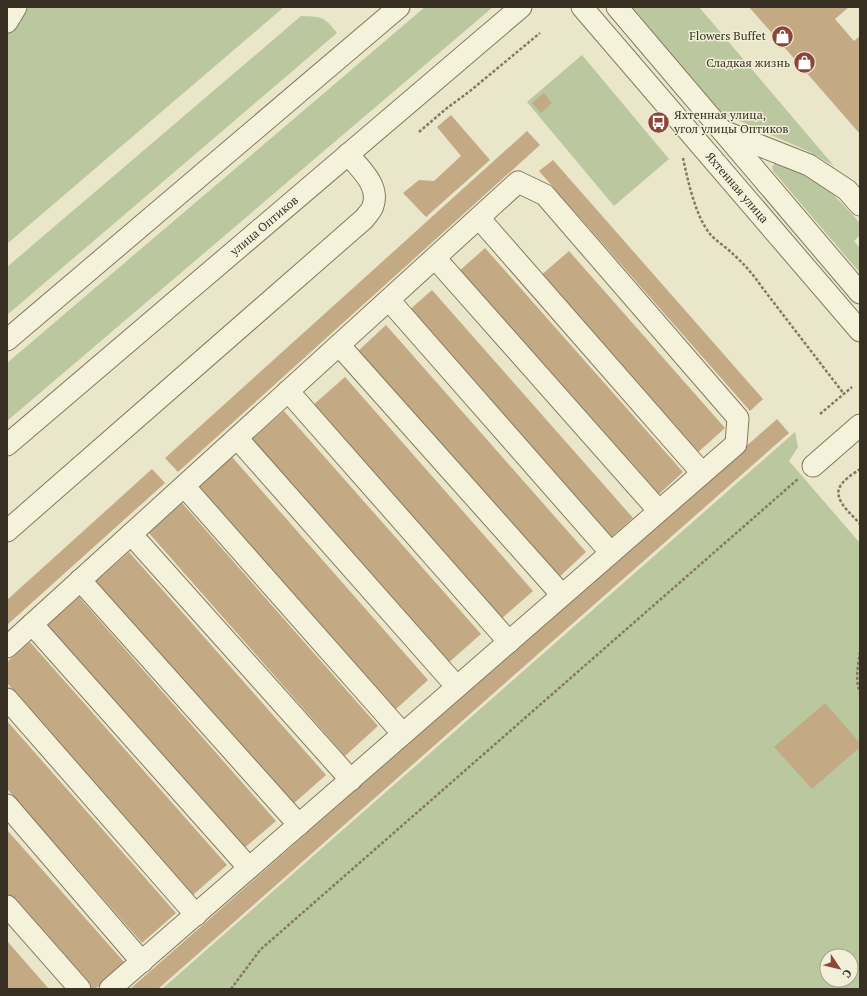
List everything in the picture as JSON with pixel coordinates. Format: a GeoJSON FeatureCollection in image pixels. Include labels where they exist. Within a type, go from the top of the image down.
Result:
{"type":"FeatureCollection","features":[{"type":"Feature","properties":{"kind":"street"},"geometry":{"type":"LineString","coordinates":[[7,22],[16,7]]}},
{"type":"Feature","properties":{"kind":"street"},"geometry":{"type":"LineString","coordinates":[[7,340],[399,7]]}},
{"type":"Feature","properties":{"kind":"street","name":"улица Оптиков"},"geometry":{"type":"LineString","coordinates":[[7,445],[522,7]]}},
{"type":"Feature","properties":{"kind":"street","name":"Яхтенная улица"},"geometry":{"type":"LineString","coordinates":[[582,7],[860,331]]}},
{"type":"Feature","properties":{"kind":"street","name":"Яхтенная улица"},"geometry":{"type":"LineString","coordinates":[[617,7],[860,293]]}},
{"type":"Feature","properties":{"kind":"street"},"geometry":{"type":"LineString","coordinates":[[721,130],[809,165],[847,190],[860,205]]}},
{"type":"Feature","properties":{"kind":"street"},"geometry":{"type":"LineString","coordinates":[[7,531],[364,219],[373,207],[375,195],[372,184],[348,154]]}},
{"type":"Feature","properties":{"kind":"street"},"geometry":{"type":"LineString","coordinates":[[7,647],[518,182],[545,195],[738,418],[736,444],[110,989]]}},
{"type":"Feature","properties":{"kind":"street"},"geometry":{"type":"LineString","coordinates":[[479,218],[702,473]]}},
{"type":"Feature","properties":{"kind":"street"},"geometry":{"type":"LineString","coordinates":[[435,258],[659,511]]}},
{"type":"Feature","properties":{"kind":"street"},"geometry":{"type":"LineString","coordinates":[[389,300],[611,553]]}},
{"type":"Feature","properties":{"kind":"street"},"geometry":{"type":"LineString","coordinates":[[339,345],[562,595]]}},
{"type":"Feature","properties":{"kind":"street"},"geometry":{"type":"LineString","coordinates":[[288,391],[509,642]]}},
{"type":"Feature","properties":{"kind":"street"},"geometry":{"type":"LineString","coordinates":[[813,466],[860,425]]}},
{"type":"Feature","properties":{"kind":"street"},"geometry":{"type":"LineString","coordinates":[[237,438],[457,687]]}},
{"type":"Feature","properties":{"kind":"street"},"geometry":{"type":"LineString","coordinates":[[184,486],[403,734]]}},
{"type":"Feature","properties":{"kind":"street"},"geometry":{"type":"LineString","coordinates":[[131,534],[351,780]]}},
{"type":"Feature","properties":{"kind":"street"},"geometry":{"type":"LineString","coordinates":[[80,580],[299,825]]}},
{"type":"Feature","properties":{"kind":"street"},"geometry":{"type":"LineString","coordinates":[[32,624],[249,868]]}},
{"type":"Feature","properties":{"kind":"street"},"geometry":{"type":"LineString","coordinates":[[7,698],[196,914]]}},
{"type":"Feature","properties":{"kind":"street"},"geometry":{"type":"LineString","coordinates":[[7,805],[142,962]]}},
{"type":"Feature","properties":{"kind":"street"},"geometry":{"type":"LineString","coordinates":[[7,906],[80,989]]}},
{"type":"Feature","properties":{"kind":"path"},"geometry":{"type":"LineString","coordinates":[[419,132],[540,34]]}},
{"type":"Feature","properties":{"kind":"path"},"geometry":{"type":"LineString","coordinates":[[683,155],[686,176],[696,207],[706,229],[752,272],[761,286],[844,394]]}},
{"type":"Feature","properties":{"kind":"path"},"geometry":{"type":"LineString","coordinates":[[820,414],[852,388]]}},
{"type":"Feature","properties":{"kind":"path"},"geometry":{"type":"LineString","coordinates":[[860,468],[840,485],[838,493],[840,501],[860,524]]}},
{"type":"Feature","properties":{"kind":"path"},"geometry":{"type":"LineString","coordinates":[[232,989],[260,950],[786,490]]}},
{"type":"Feature","properties":{"kind":"path"},"geometry":{"type":"LineString","coordinates":[[860,652],[857,670],[858,688],[860,693]]}},
{"type":"Feature","properties":{"kind":"green space"},"geometry":{"type":"Polygon","coordinates":[[[7,7],[284,7],[7,244],[7,7]]]}},
{"type":"Feature","properties":{"kind":"green space"},"geometry":{"type":"Polygon","coordinates":[[[425,7],[493,7],[7,421],[7,363],[425,7]]]}},
{"type":"Feature","properties":{"kind":"green space"},"geometry":{"type":"Polygon","coordinates":[[[632,7],[699,7],[834,166],[810,152],[721,113],[632,7]]]}},
{"type":"Feature","properties":{"kind":"green space"},"geometry":{"type":"Polygon","coordinates":[[[301,16],[322,18],[329,23],[337,33],[7,315],[7,267],[301,16]]]}},
{"type":"Feature","properties":{"kind":"green space"},"geometry":{"type":"Polygon","coordinates":[[[582,55],[669,159],[614,206],[527,102],[582,55]]]}},
{"type":"Feature","properties":{"kind":"green space"},"geometry":{"type":"Polygon","coordinates":[[[779,162],[806,175],[822,185],[839,200],[860,223],[860,235],[854,241],[860,248],[860,273],[773,171],[772,167],[774,164],[779,162]]]}},
{"type":"Feature","properties":{"kind":"green space"},"geometry":{"type":"Polygon","coordinates":[[[795,432],[798,447],[789,461],[860,543],[860,989],[162,989],[795,432]]]}},
{"type":"Feature","properties":{"kind":"building"},"geometry":{"type":"Polygon","coordinates":[[[749,7],[849,7],[835,19],[854,41],[860,36],[860,134],[749,7]]]}},
{"type":"Feature","properties":{"kind":"building"},"geometry":{"type":"Polygon","coordinates":[[[544,93],[552,103],[541,113],[532,103],[544,93]]]}},
{"type":"Feature","properties":{"kind":"building"},"geometry":{"type":"Polygon","coordinates":[[[451,115],[490,160],[426,217],[403,193],[419,180],[434,181],[461,156],[437,127],[451,115]]]}},
{"type":"Feature","properties":{"kind":"building"},"geometry":{"type":"Polygon","coordinates":[[[527,131],[540,145],[178,472],[165,458],[527,131]]]}},
{"type":"Feature","properties":{"kind":"building"},"geometry":{"type":"Polygon","coordinates":[[[553,160],[763,399],[750,411],[539,171],[553,160]]]}},
{"type":"Feature","properties":{"kind":"building"},"geometry":{"type":"Polygon","coordinates":[[[485,248],[683,472],[655,498],[457,273],[485,248]]]}},
{"type":"Feature","properties":{"kind":"building"},"geometry":{"type":"Polygon","coordinates":[[[569,251],[725,428],[695,455],[539,277],[569,251]]]}},
{"type":"Feature","properties":{"kind":"building"},"geometry":{"type":"Polygon","coordinates":[[[432,290],[633,518],[608,540],[407,312],[432,290]]]}},
{"type":"Feature","properties":{"kind":"building"},"geometry":{"type":"Polygon","coordinates":[[[386,325],[586,552],[556,580],[356,353],[386,325]]]}},
{"type":"Feature","properties":{"kind":"building"},"geometry":{"type":"Polygon","coordinates":[[[345,377],[533,591],[500,620],[312,406],[345,377]]]}},
{"type":"Feature","properties":{"kind":"building"},"geometry":{"type":"Polygon","coordinates":[[[284,411],[481,634],[447,664],[251,440],[284,411]]]}},
{"type":"Feature","properties":{"kind":"building"},"geometry":{"type":"Polygon","coordinates":[[[777,419],[789,433],[158,989],[130,989],[777,419]]]}},
{"type":"Feature","properties":{"kind":"building"},"geometry":{"type":"Polygon","coordinates":[[[232,457],[428,680],[395,710],[198,487],[232,457]]]}},
{"type":"Feature","properties":{"kind":"building"},"geometry":{"type":"Polygon","coordinates":[[[152,469],[165,483],[7,625],[7,600],[152,469]]]}},
{"type":"Feature","properties":{"kind":"building"},"geometry":{"type":"Polygon","coordinates":[[[182,503],[378,726],[345,756],[148,532],[182,503]]]}},
{"type":"Feature","properties":{"kind":"building"},"geometry":{"type":"Polygon","coordinates":[[[129,552],[326,775],[292,805],[96,581],[129,552]]]}},
{"type":"Feature","properties":{"kind":"building"},"geometry":{"type":"Polygon","coordinates":[[[79,597],[276,821],[242,850],[45,627],[79,597]]]}},
{"type":"Feature","properties":{"kind":"building"},"geometry":{"type":"Polygon","coordinates":[[[30,642],[227,865],[193,895],[7,683],[7,662],[30,642]]]}},
{"type":"Feature","properties":{"kind":"building"},"geometry":{"type":"Polygon","coordinates":[[[825,703],[860,743],[860,747],[812,789],[774,747],[825,703]]]}},
{"type":"Feature","properties":{"kind":"building"},"geometry":{"type":"Polygon","coordinates":[[[7,721],[176,913],[142,943],[7,789],[7,721]]]}},
{"type":"Feature","properties":{"kind":"building"},"geometry":{"type":"Polygon","coordinates":[[[7,830],[125,963],[95,989],[90,989],[7,894],[7,830]]]}},
{"type":"Feature","properties":{"kind":"building"},"geometry":{"type":"Polygon","coordinates":[[[7,941],[49,989],[8,989],[7,941]]]}},
{"type":"Feature","properties":{"kind":"place","name":"Flowers Buffet"},"geometry":{"type":"Point","coordinates":[782,36]}},
{"type":"Feature","properties":{"kind":"place","name":"Сладкая жизнь"},"geometry":{"type":"Point","coordinates":[805,63]}},
{"type":"Feature","properties":{"kind":"place","name":"Яхтенная улица, угол улицы Оптиков"},"geometry":{"type":"Point","coordinates":[659,122]}}]}
